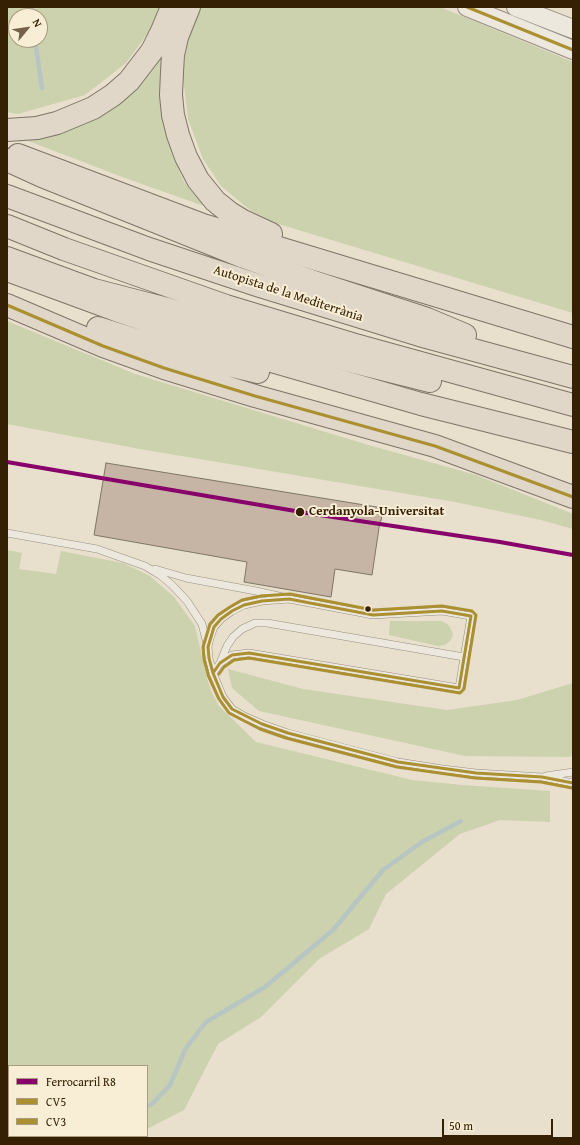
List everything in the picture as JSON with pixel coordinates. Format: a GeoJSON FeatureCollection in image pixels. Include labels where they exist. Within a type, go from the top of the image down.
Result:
{"type":"FeatureCollection","features":[{"type":"Feature","properties":{"kind":"highway"},"geometry":{"type":"LineString","coordinates":[[7,130],[37,128],[57,123],[93,108],[114,95],[129,81],[152,51],[172,7]]}},
{"type":"Feature","properties":{"kind":"highway"},"geometry":{"type":"LineString","coordinates":[[189,7],[177,37],[173,55],[171,95],[173,115],[186,157],[198,180],[215,201],[243,221],[280,237],[460,290],[573,327]]}},
{"type":"Feature","properties":{"kind":"highway"},"geometry":{"type":"LineString","coordinates":[[7,151],[203,226],[573,337]]}},
{"type":"Feature","properties":{"kind":"highway"},"geometry":{"type":"LineString","coordinates":[[7,160],[42,176],[244,257],[427,319],[549,371]]}},
{"type":"Feature","properties":{"kind":"highway","name":"Autopista de la Mediterrània"},"geometry":{"type":"LineString","coordinates":[[7,196],[149,249],[260,286],[394,328],[573,377]]}},
{"type":"Feature","properties":{"kind":"highway"},"geometry":{"type":"LineString","coordinates":[[7,226],[64,249],[226,306],[352,344],[572,405]]}},
{"type":"Feature","properties":{"kind":"highway"},"geometry":{"type":"LineString","coordinates":[[7,258],[94,290],[167,309],[255,337],[424,380],[572,405]]}},
{"type":"Feature","properties":{"kind":"highway"},"geometry":{"type":"LineString","coordinates":[[7,270],[116,310],[240,352],[420,404],[573,442]]}},
{"type":"Feature","properties":{"kind":"highway"},"geometry":{"type":"LineString","coordinates":[[7,294],[91,326],[170,351],[279,377],[420,404]]}},
{"type":"Feature","properties":{"kind":"highway"},"geometry":{"type":"LineString","coordinates":[[7,305],[103,346],[164,368],[255,396],[435,446],[573,497]]}},
{"type":"Feature","properties":{"kind":"street"},"geometry":{"type":"LineString","coordinates":[[467,7],[573,50]]}},
{"type":"Feature","properties":{"kind":"street"},"geometry":{"type":"LineString","coordinates":[[516,7],[573,29]]}},
{"type":"Feature","properties":{"kind":"lane"},"geometry":{"type":"LineString","coordinates":[[7,533],[97,549],[145,566],[186,578],[256,590],[289,599],[373,615],[442,611],[471,616],[459,688],[249,653],[232,655],[220,663]]}},
{"type":"Feature","properties":{"kind":"lane"},"geometry":{"type":"LineString","coordinates":[[145,566],[160,575],[187,601],[202,624],[213,673],[223,698],[232,709],[256,722],[288,733],[346,749],[405,763],[476,773],[542,777],[573,782]]}},
{"type":"Feature","properties":{"kind":"lane"},"geometry":{"type":"LineString","coordinates":[[208,647],[214,627],[221,619],[232,611],[244,605],[256,602],[289,599]]}},
{"type":"Feature","properties":{"kind":"lane"},"geometry":{"type":"LineString","coordinates":[[213,673],[220,663],[227,646],[233,637],[242,629],[255,623],[267,623],[464,657]]}},
{"type":"Feature","properties":{"kind":"lane"},"geometry":{"type":"LineString","coordinates":[[542,777],[573,772]]}},
{"type":"Feature","properties":{"kind":"green space"},"geometry":{"type":"Polygon","coordinates":[[[7,7],[162,7],[153,26],[126,63],[85,95],[18,114],[7,112],[7,7]]]}},
{"type":"Feature","properties":{"kind":"green space"},"geometry":{"type":"Polygon","coordinates":[[[199,7],[440,7],[573,62],[573,313],[272,222],[250,210],[221,186],[203,159],[188,119],[183,77],[185,48],[199,7]]]}},
{"type":"Feature","properties":{"kind":"green space"},"geometry":{"type":"Polygon","coordinates":[[[167,43],[161,77],[163,121],[172,154],[184,182],[204,206],[23,139],[69,127],[167,43]]]}},
{"type":"Feature","properties":{"kind":"green space"},"geometry":{"type":"Polygon","coordinates":[[[7,321],[135,374],[365,444],[476,475],[573,514],[573,529],[541,520],[455,502],[140,449],[7,424],[7,321]]]}},
{"type":"Feature","properties":{"kind":"green space"},"geometry":{"type":"Polygon","coordinates":[[[7,550],[22,553],[19,569],[56,574],[61,551],[123,563],[150,576],[174,597],[195,626],[207,679],[219,706],[256,742],[412,780],[550,791],[550,822],[500,820],[460,834],[386,894],[369,929],[319,959],[261,1017],[218,1044],[184,1110],[148,1128],[148,1065],[8,1065],[8,1137],[130,1137],[7,1138],[7,550]]]}},
{"type":"Feature","properties":{"kind":"green space"},"geometry":{"type":"Polygon","coordinates":[[[390,621],[441,621],[450,627],[453,634],[451,640],[445,645],[438,646],[389,635],[390,621]]]}},
{"type":"Feature","properties":{"kind":"green space"},"geometry":{"type":"Polygon","coordinates":[[[228,669],[303,689],[447,710],[517,700],[573,683],[573,755],[569,757],[465,756],[259,711],[232,688],[228,669]]]}},
{"type":"Feature","properties":{"kind":"building"},"geometry":{"type":"Polygon","coordinates":[[[106,463],[383,508],[372,575],[335,569],[331,597],[244,582],[247,562],[94,535],[106,463]]]}},
{"type":"Feature","properties":{"kind":"waterway"},"geometry":{"type":"LineString","coordinates":[[36,48],[42,88]]}},
{"type":"Feature","properties":{"kind":"waterway"},"geometry":{"type":"LineString","coordinates":[[148,1106],[152,1104],[170,1085],[186,1048],[206,1022],[265,987],[333,930],[383,870],[422,842],[461,821]]}},
{"type":"Feature","properties":{"kind":"rail line","name":"R8"},"geometry":{"type":"LineString","coordinates":[[7,462],[313,514],[500,542],[573,555]]}},
{"type":"Feature","properties":{"kind":"transit line","name":"CV5"},"geometry":{"type":"LineString","coordinates":[[467,7],[573,50]]}},
{"type":"Feature","properties":{"kind":"transit line","name":"CV5"},"geometry":{"type":"LineString","coordinates":[[7,305],[103,346],[164,368],[255,396],[435,446],[573,497]]}},
{"type":"Feature","properties":{"kind":"transit line","name":"CV3"},"geometry":{"type":"LineString","coordinates":[[208,674],[204,659],[203,647],[210,624],[218,615],[242,600],[261,596],[290,594],[373,610],[442,606],[472,611],[476,615],[464,689],[460,693],[249,658],[234,660],[224,667],[219,674]]}},
{"type":"Feature","properties":{"kind":"transit line","name":"CV5"},"geometry":{"type":"LineString","coordinates":[[289,599],[373,615],[442,611],[471,616],[459,688],[249,653],[232,655],[220,663],[213,673],[208,647],[214,627],[221,619],[244,605],[262,601],[289,599]]}},
{"type":"Feature","properties":{"kind":"transit line","name":"CV5"},"geometry":{"type":"LineString","coordinates":[[213,673],[223,697],[232,709],[262,724],[288,733],[398,762],[476,773],[542,777],[573,783]]}},
{"type":"Feature","properties":{"kind":"transit line","name":"CV3"},"geometry":{"type":"LineString","coordinates":[[208,675],[219,699],[229,713],[260,729],[286,738],[397,767],[475,778],[541,782],[572,788]]}},
{"type":"Feature","properties":{"kind":"place","name":"Cerdanyola-Universitat"},"geometry":{"type":"Point","coordinates":[300,512]}}]}
